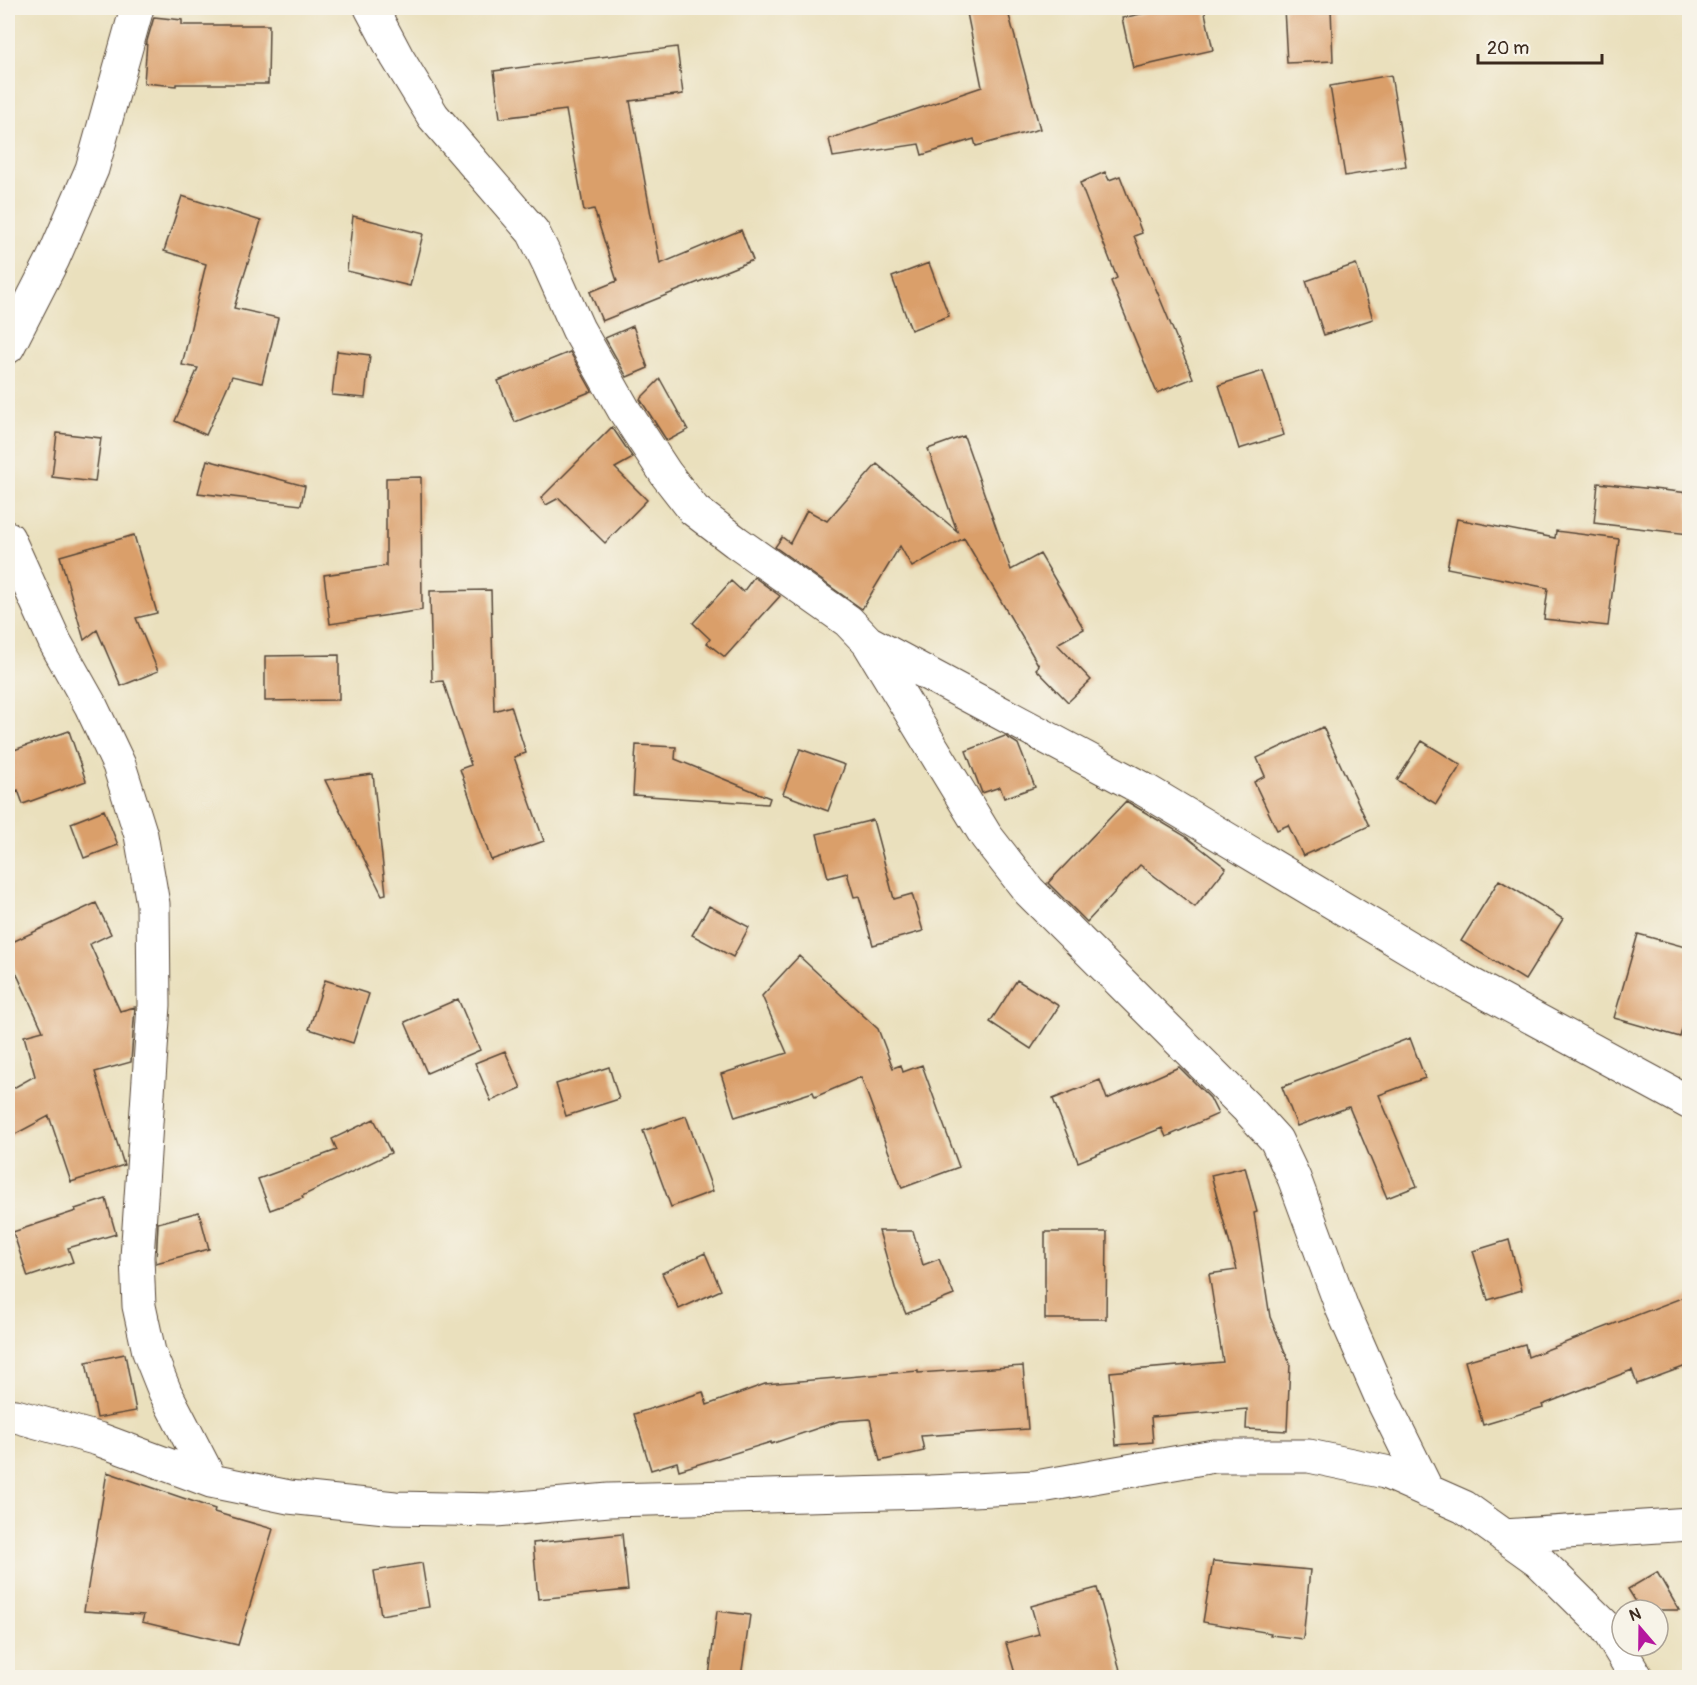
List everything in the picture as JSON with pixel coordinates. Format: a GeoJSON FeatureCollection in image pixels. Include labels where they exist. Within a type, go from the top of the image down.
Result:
{"type":"FeatureCollection","features":[{"type":"Feature","properties":{"kind":"street"},"geometry":{"type":"LineString","coordinates":[[8,347],[53,259],[92,169],[137,8]]}},
{"type":"Feature","properties":{"kind":"street"},"geometry":{"type":"LineString","coordinates":[[371,8],[397,57],[433,116],[532,232],[578,328],[624,410],[694,510],[848,621],[868,642],[986,836],[1029,891],[1246,1107],[1276,1140],[1294,1178],[1342,1308],[1381,1397],[1428,1492]]}},
{"type":"Feature","properties":{"kind":"street"},"geometry":{"type":"LineString","coordinates":[[8,538],[55,642],[91,706],[119,765],[141,835],[153,904],[154,1005],[137,1257],[139,1306],[149,1352],[165,1392],[211,1481]]}},
{"type":"Feature","properties":{"kind":"street"},"geometry":{"type":"LineString","coordinates":[[868,642],[1145,790],[1463,980],[1689,1103]]}},
{"type":"Feature","properties":{"kind":"street"},"geometry":{"type":"LineString","coordinates":[[8,1415],[98,1438],[211,1481],[289,1497],[395,1508],[496,1510],[609,1500],[1036,1487],[1214,1456],[1309,1456],[1385,1472],[1464,1507],[1538,1560],[1606,1627],[1637,1677]]}},
{"type":"Feature","properties":{"kind":"street"},"geometry":{"type":"LineString","coordinates":[[1504,1536],[1680,1525],[1689,1499]]}},
{"type":"Feature","properties":{"kind":"building"},"geometry":{"type":"Polygon","coordinates":[[[966,8],[1007,8],[1040,129],[976,146],[974,139],[922,155],[919,144],[833,157],[829,139],[982,87],[966,8]]]}},
{"type":"Feature","properties":{"kind":"building"},"geometry":{"type":"Polygon","coordinates":[[[1168,8],[1204,8],[1213,50],[1133,68],[1122,18],[1168,8]]]}},
{"type":"Feature","properties":{"kind":"building"},"geometry":{"type":"Polygon","coordinates":[[[1284,8],[1331,8],[1333,61],[1287,63],[1284,8]]]}},
{"type":"Feature","properties":{"kind":"building"},"geometry":{"type":"Polygon","coordinates":[[[154,17],[182,20],[182,25],[269,25],[268,84],[176,84],[176,86],[144,83],[147,41],[154,17]]]}},
{"type":"Feature","properties":{"kind":"building"},"geometry":{"type":"Polygon","coordinates":[[[677,47],[683,94],[630,101],[660,264],[741,230],[753,260],[602,321],[590,292],[617,281],[594,209],[584,211],[566,110],[500,118],[494,71],[677,47]]]}},
{"type":"Feature","properties":{"kind":"building"},"geometry":{"type":"Polygon","coordinates":[[[1391,75],[1406,166],[1345,176],[1330,86],[1391,75]]]}},
{"type":"Feature","properties":{"kind":"building"},"geometry":{"type":"Polygon","coordinates":[[[1105,172],[1109,180],[1120,176],[1142,233],[1134,236],[1193,378],[1157,393],[1111,281],[1117,278],[1080,183],[1105,172]]]}},
{"type":"Feature","properties":{"kind":"building"},"geometry":{"type":"Polygon","coordinates":[[[182,196],[261,221],[234,308],[278,318],[262,383],[232,376],[206,435],[175,421],[198,368],[182,365],[206,264],[164,251],[182,196]]]}},
{"type":"Feature","properties":{"kind":"building"},"geometry":{"type":"Polygon","coordinates":[[[353,216],[423,234],[410,286],[347,271],[353,216]]]}},
{"type":"Feature","properties":{"kind":"building"},"geometry":{"type":"Polygon","coordinates":[[[929,263],[949,316],[911,330],[892,277],[929,263]]]}},
{"type":"Feature","properties":{"kind":"building"},"geometry":{"type":"Polygon","coordinates":[[[1356,264],[1373,319],[1324,335],[1306,281],[1356,264]]]}},
{"type":"Feature","properties":{"kind":"building"},"geometry":{"type":"Polygon","coordinates":[[[633,326],[648,368],[627,377],[605,338],[633,326]]]}},
{"type":"Feature","properties":{"kind":"building"},"geometry":{"type":"Polygon","coordinates":[[[337,351],[370,355],[365,398],[332,395],[337,351]]]}},
{"type":"Feature","properties":{"kind":"building"},"geometry":{"type":"Polygon","coordinates":[[[570,352],[592,391],[515,422],[498,381],[570,352]]]}},
{"type":"Feature","properties":{"kind":"building"},"geometry":{"type":"Polygon","coordinates":[[[1263,371],[1284,435],[1239,449],[1219,385],[1263,371]]]}},
{"type":"Feature","properties":{"kind":"building"},"geometry":{"type":"Polygon","coordinates":[[[660,379],[688,430],[667,441],[640,399],[660,379]]]}},
{"type":"Feature","properties":{"kind":"building"},"geometry":{"type":"Polygon","coordinates":[[[612,427],[633,458],[615,468],[647,500],[605,543],[559,498],[546,505],[541,498],[612,427]]]}},
{"type":"Feature","properties":{"kind":"building"},"geometry":{"type":"Polygon","coordinates":[[[57,433],[101,438],[95,482],[52,477],[57,433]]]}},
{"type":"Feature","properties":{"kind":"building"},"geometry":{"type":"Polygon","coordinates":[[[964,436],[1011,570],[1040,554],[1084,629],[1057,644],[1091,680],[1068,702],[1036,669],[1039,666],[964,538],[912,567],[900,546],[862,609],[775,547],[782,537],[790,543],[807,510],[827,521],[877,464],[957,531],[928,449],[964,436]]]}},
{"type":"Feature","properties":{"kind":"building"},"geometry":{"type":"Polygon","coordinates":[[[207,460],[305,486],[301,505],[198,493],[207,460]]]}},
{"type":"Feature","properties":{"kind":"building"},"geometry":{"type":"Polygon","coordinates":[[[421,477],[422,610],[330,624],[324,575],[386,566],[386,478],[421,477]]]}},
{"type":"Feature","properties":{"kind":"building"},"geometry":{"type":"Polygon","coordinates":[[[1598,483],[1689,493],[1689,534],[1594,523],[1598,483]]]}},
{"type":"Feature","properties":{"kind":"building"},"geometry":{"type":"Polygon","coordinates":[[[1457,519],[1555,538],[1556,531],[1619,539],[1608,626],[1544,619],[1548,588],[1447,568],[1457,519]]]}},
{"type":"Feature","properties":{"kind":"building"},"geometry":{"type":"Polygon","coordinates":[[[134,535],[157,613],[136,618],[158,671],[121,686],[97,630],[84,640],[60,556],[134,535]]]}},
{"type":"Feature","properties":{"kind":"building"},"geometry":{"type":"Polygon","coordinates":[[[754,577],[780,596],[725,657],[707,643],[710,639],[693,623],[731,581],[743,592],[754,577]]]}},
{"type":"Feature","properties":{"kind":"building"},"geometry":{"type":"Polygon","coordinates":[[[491,590],[494,711],[511,706],[526,753],[514,757],[544,841],[491,860],[460,769],[471,765],[443,681],[432,682],[430,591],[491,590]]]}},
{"type":"Feature","properties":{"kind":"building"},"geometry":{"type":"Polygon","coordinates":[[[339,655],[339,700],[265,701],[265,656],[339,655]]]}},
{"type":"Feature","properties":{"kind":"building"},"geometry":{"type":"Polygon","coordinates":[[[1323,727],[1369,826],[1303,856],[1288,825],[1277,830],[1254,782],[1265,776],[1257,758],[1323,727]]]}},
{"type":"Feature","properties":{"kind":"building"},"geometry":{"type":"Polygon","coordinates":[[[69,731],[86,781],[23,804],[18,790],[8,794],[8,752],[69,731]]]}},
{"type":"Feature","properties":{"kind":"building"},"geometry":{"type":"Polygon","coordinates":[[[1005,736],[1018,744],[1035,787],[1004,798],[1000,787],[982,793],[966,751],[1005,736]]]}},
{"type":"Feature","properties":{"kind":"building"},"geometry":{"type":"Polygon","coordinates":[[[1422,741],[1461,765],[1436,804],[1397,780],[1422,741]]]}},
{"type":"Feature","properties":{"kind":"building"},"geometry":{"type":"Polygon","coordinates":[[[636,745],[676,747],[675,759],[770,798],[768,804],[633,795],[636,745]]]}},
{"type":"Feature","properties":{"kind":"building"},"geometry":{"type":"Polygon","coordinates":[[[800,749],[845,765],[828,811],[783,794],[800,749]]]}},
{"type":"Feature","properties":{"kind":"building"},"geometry":{"type":"Polygon","coordinates":[[[373,774],[386,894],[382,895],[325,780],[373,774]]]}},
{"type":"Feature","properties":{"kind":"building"},"geometry":{"type":"Polygon","coordinates":[[[1126,801],[1185,836],[1226,868],[1195,907],[1140,865],[1087,922],[1048,883],[1126,801]]]}},
{"type":"Feature","properties":{"kind":"building"},"geometry":{"type":"Polygon","coordinates":[[[104,810],[118,845],[84,858],[71,823],[104,810]]]}},
{"type":"Feature","properties":{"kind":"building"},"geometry":{"type":"Polygon","coordinates":[[[873,820],[894,899],[912,894],[923,931],[873,945],[859,896],[854,897],[847,873],[828,878],[817,834],[873,820]]]}},
{"type":"Feature","properties":{"kind":"building"},"geometry":{"type":"Polygon","coordinates":[[[1499,880],[1563,919],[1525,980],[1461,941],[1499,880]]]}},
{"type":"Feature","properties":{"kind":"building"},"geometry":{"type":"Polygon","coordinates":[[[96,903],[111,934],[90,944],[120,1011],[135,1007],[131,1062],[95,1072],[124,1165],[71,1182],[49,1116],[8,1138],[8,1091],[35,1076],[24,1036],[43,1031],[8,955],[8,944],[96,903]]]}},
{"type":"Feature","properties":{"kind":"building"},"geometry":{"type":"Polygon","coordinates":[[[709,906],[749,927],[733,957],[692,935],[709,906]]]}},
{"type":"Feature","properties":{"kind":"building"},"geometry":{"type":"Polygon","coordinates":[[[1638,934],[1689,948],[1689,1005],[1680,1037],[1614,1018],[1638,934]]]}},
{"type":"Feature","properties":{"kind":"building"},"geometry":{"type":"Polygon","coordinates":[[[799,956],[878,1029],[893,1068],[901,1065],[903,1072],[922,1065],[959,1167],[902,1188],[861,1077],[815,1097],[813,1092],[735,1117],[721,1074],[787,1053],[762,996],[799,956]]]}},
{"type":"Feature","properties":{"kind":"building"},"geometry":{"type":"Polygon","coordinates":[[[325,980],[369,994],[353,1043],[309,1029],[325,980]]]}},
{"type":"Feature","properties":{"kind":"building"},"geometry":{"type":"Polygon","coordinates":[[[1017,980],[1059,1006],[1031,1049],[990,1022],[1017,980]]]}},
{"type":"Feature","properties":{"kind":"building"},"geometry":{"type":"Polygon","coordinates":[[[458,999],[480,1050],[427,1073],[405,1022],[458,999]]]}},
{"type":"Feature","properties":{"kind":"building"},"geometry":{"type":"Polygon","coordinates":[[[1410,1038],[1425,1078],[1379,1095],[1417,1186],[1387,1198],[1349,1107],[1297,1126],[1282,1087],[1410,1038]]]}},
{"type":"Feature","properties":{"kind":"building"},"geometry":{"type":"Polygon","coordinates":[[[505,1051],[521,1088],[491,1101],[475,1063],[505,1051]]]}},
{"type":"Feature","properties":{"kind":"building"},"geometry":{"type":"Polygon","coordinates":[[[609,1067],[619,1099],[566,1116],[556,1084],[609,1067]]]}},
{"type":"Feature","properties":{"kind":"building"},"geometry":{"type":"Polygon","coordinates":[[[1179,1067],[1210,1098],[1218,1114],[1166,1137],[1162,1128],[1078,1162],[1053,1099],[1100,1080],[1107,1099],[1179,1067]]]}},
{"type":"Feature","properties":{"kind":"building"},"geometry":{"type":"Polygon","coordinates":[[[686,1116],[713,1191],[671,1207],[643,1131],[686,1116]]]}},
{"type":"Feature","properties":{"kind":"building"},"geometry":{"type":"Polygon","coordinates":[[[374,1119],[391,1153],[302,1196],[303,1198],[270,1210],[258,1179],[337,1150],[332,1139],[374,1119]]]}},
{"type":"Feature","properties":{"kind":"building"},"geometry":{"type":"Polygon","coordinates":[[[1245,1167],[1257,1212],[1254,1213],[1270,1317],[1290,1364],[1287,1431],[1246,1429],[1247,1409],[1151,1417],[1153,1442],[1116,1445],[1110,1372],[1223,1362],[1209,1274],[1237,1270],[1211,1175],[1245,1167]]]}},
{"type":"Feature","properties":{"kind":"building"},"geometry":{"type":"Polygon","coordinates":[[[106,1199],[116,1234],[68,1248],[73,1262],[28,1277],[13,1232],[106,1199]]]}},
{"type":"Feature","properties":{"kind":"building"},"geometry":{"type":"Polygon","coordinates":[[[199,1212],[209,1249],[156,1263],[158,1223],[199,1212]]]}},
{"type":"Feature","properties":{"kind":"building"},"geometry":{"type":"Polygon","coordinates":[[[879,1231],[913,1231],[923,1265],[939,1259],[954,1295],[906,1314],[896,1291],[879,1231]]]}},
{"type":"Feature","properties":{"kind":"building"},"geometry":{"type":"Polygon","coordinates":[[[1045,1232],[1107,1232],[1106,1319],[1045,1319],[1045,1232]]]}},
{"type":"Feature","properties":{"kind":"building"},"geometry":{"type":"Polygon","coordinates":[[[1509,1240],[1522,1290],[1488,1300],[1473,1251],[1509,1240]]]}},
{"type":"Feature","properties":{"kind":"building"},"geometry":{"type":"Polygon","coordinates":[[[705,1253],[721,1290],[679,1309],[662,1273],[705,1253]]]}},
{"type":"Feature","properties":{"kind":"building"},"geometry":{"type":"Polygon","coordinates":[[[1689,1295],[1689,1365],[1637,1384],[1632,1370],[1542,1405],[1543,1407],[1483,1425],[1465,1361],[1525,1344],[1528,1357],[1689,1295]]]}},
{"type":"Feature","properties":{"kind":"building"},"geometry":{"type":"Polygon","coordinates":[[[125,1354],[136,1411],[97,1418],[86,1362],[125,1354]]]}},
{"type":"Feature","properties":{"kind":"building"},"geometry":{"type":"Polygon","coordinates":[[[1023,1366],[1028,1429],[921,1436],[924,1451],[880,1461],[870,1419],[839,1421],[771,1444],[771,1442],[679,1470],[677,1462],[651,1470],[634,1414],[703,1392],[707,1405],[765,1384],[918,1371],[918,1373],[1023,1366]]]}},
{"type":"Feature","properties":{"kind":"building"},"geometry":{"type":"Polygon","coordinates":[[[107,1472],[215,1509],[214,1512],[273,1529],[238,1645],[142,1622],[144,1615],[84,1611],[107,1472]]]}},
{"type":"Feature","properties":{"kind":"building"},"geometry":{"type":"Polygon","coordinates":[[[622,1534],[628,1590],[538,1599],[533,1543],[622,1534]]]}},
{"type":"Feature","properties":{"kind":"building"},"geometry":{"type":"Polygon","coordinates":[[[1213,1561],[1310,1570],[1303,1639],[1203,1622],[1213,1561]]]}},
{"type":"Feature","properties":{"kind":"building"},"geometry":{"type":"Polygon","coordinates":[[[422,1563],[429,1607],[381,1615],[374,1571],[422,1563]]]}},
{"type":"Feature","properties":{"kind":"building"},"geometry":{"type":"Polygon","coordinates":[[[1657,1572],[1679,1610],[1670,1610],[1670,1598],[1634,1598],[1628,1589],[1657,1572]]]}},
{"type":"Feature","properties":{"kind":"building"},"geometry":{"type":"Polygon","coordinates":[[[1097,1588],[1122,1677],[1016,1677],[1006,1643],[1039,1634],[1031,1606],[1097,1588]]]}},
{"type":"Feature","properties":{"kind":"building"},"geometry":{"type":"Polygon","coordinates":[[[717,1611],[750,1615],[741,1677],[709,1677],[717,1611]]]}}]}
